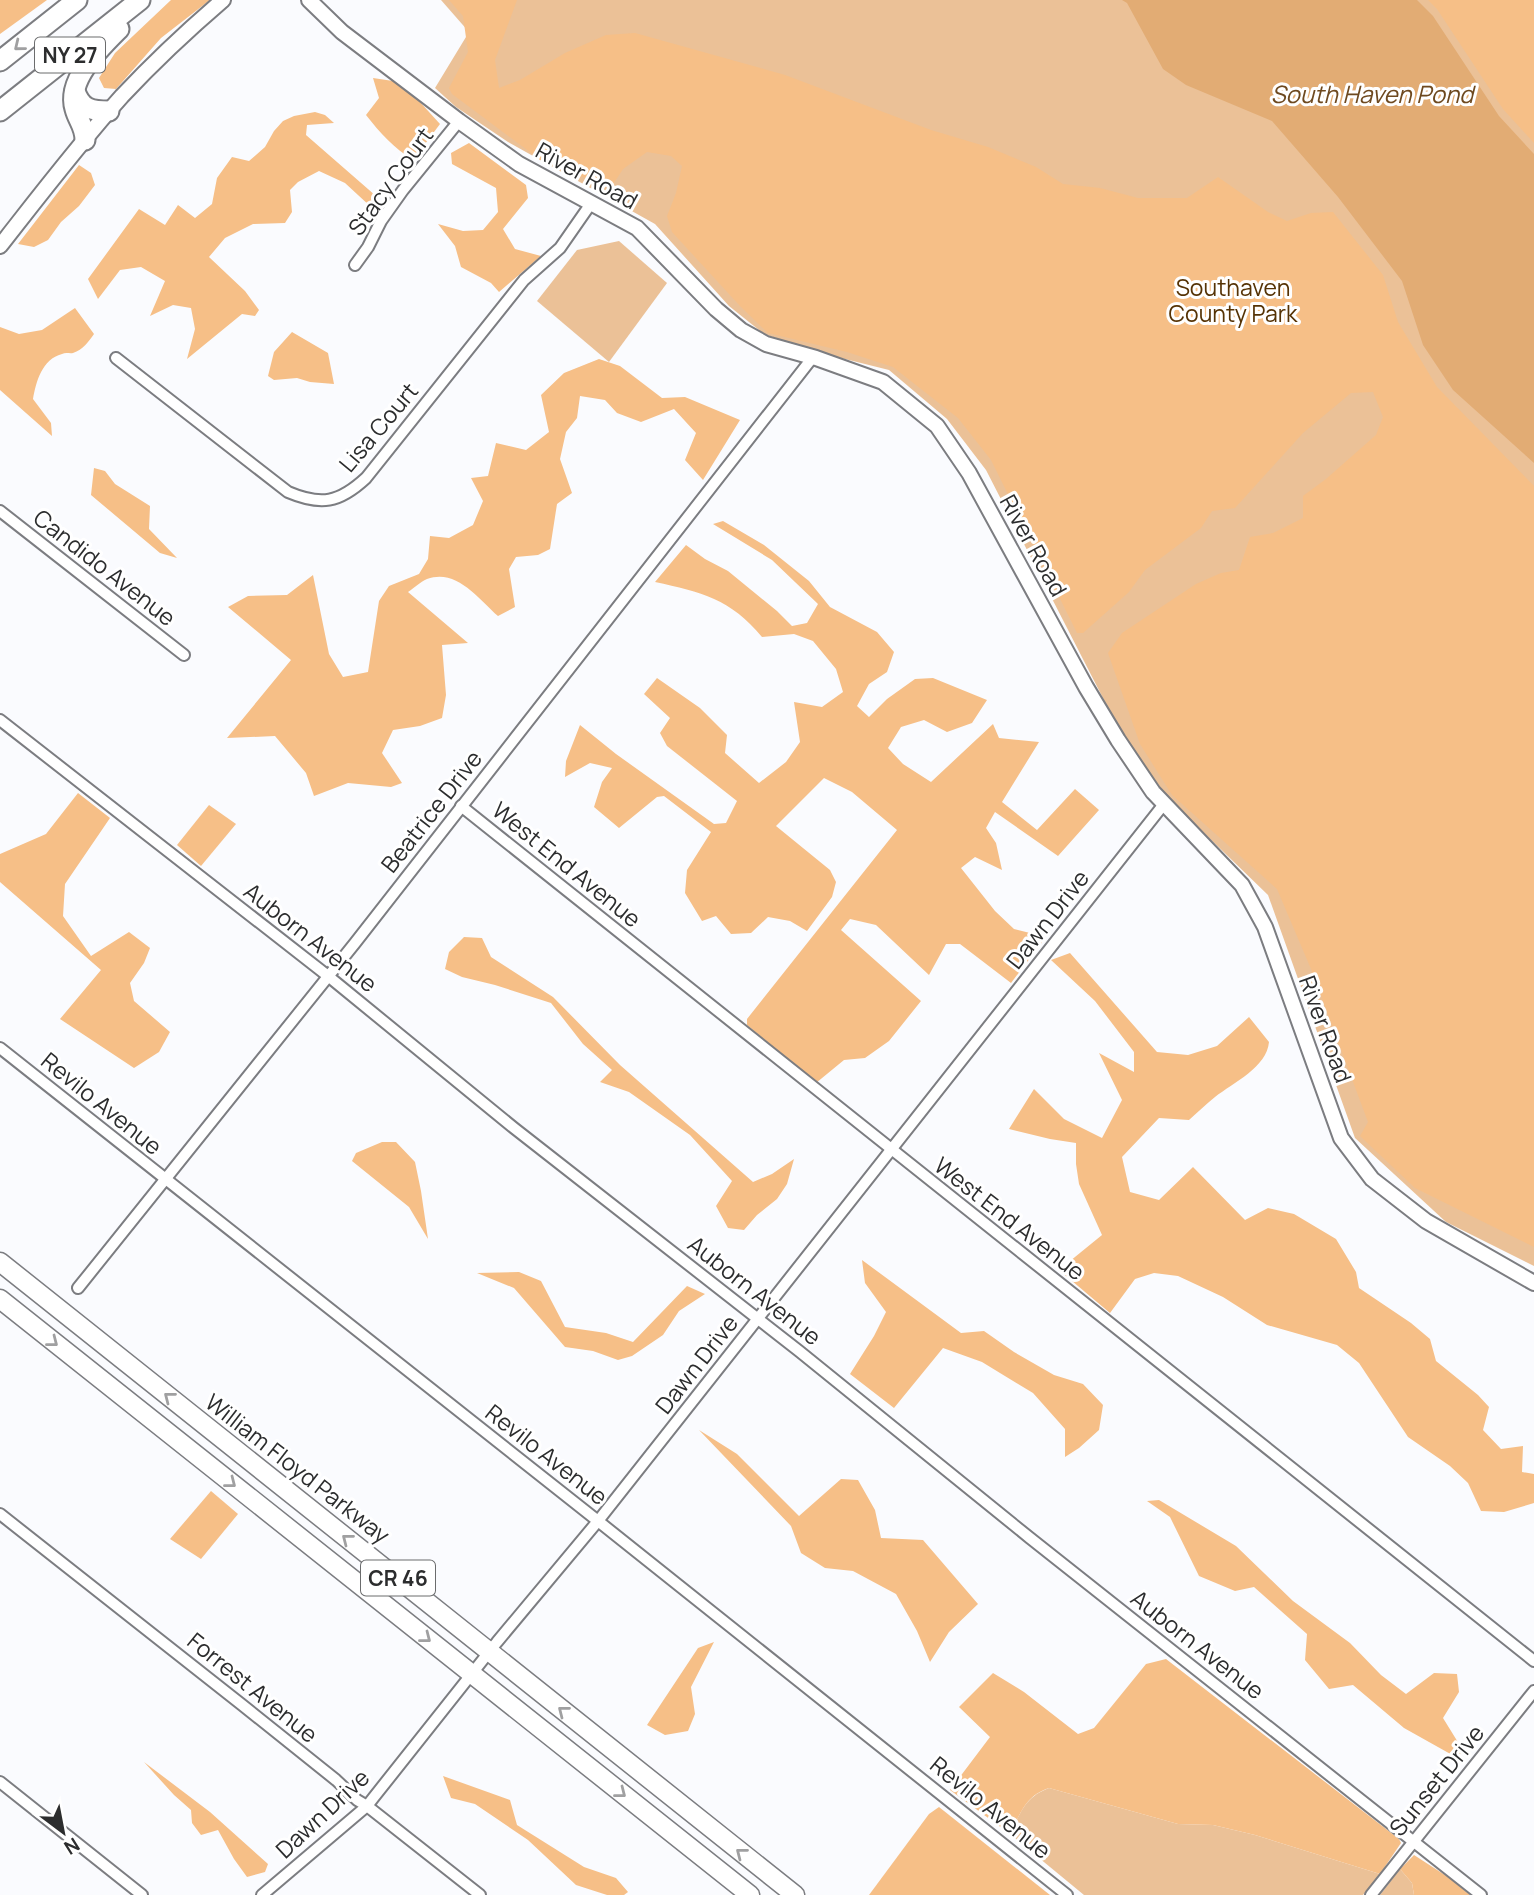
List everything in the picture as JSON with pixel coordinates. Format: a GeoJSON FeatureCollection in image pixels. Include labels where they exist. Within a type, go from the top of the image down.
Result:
{"type":"FeatureCollection","features":[{"type":"Feature","properties":{"kind":"highway","name":"NY 27"},"geometry":{"type":"LineString","coordinates":[[0,61],[77,0]]}},
{"type":"Feature","properties":{"kind":"highway","name":"NY 27"},"geometry":{"type":"LineString","coordinates":[[0,111],[140,0]]}},
{"type":"Feature","properties":{"kind":"highway"},"geometry":{"type":"LineString","coordinates":[[85,140],[82,123],[75,110],[75,91],[79,78],[112,35],[150,0]]}},
{"type":"Feature","properties":{"kind":"highway"},"geometry":{"type":"LineString","coordinates":[[75,91],[85,107],[96,111],[109,111]]}},
{"type":"Feature","properties":{"kind":"highway","name":"William Floyd Parkway"},"geometry":{"type":"LineString","coordinates":[[0,1262],[795,1895]]}},
{"type":"Feature","properties":{"kind":"highway","name":"CR 46"},"geometry":{"type":"LineString","coordinates":[[0,1299],[750,1895]]}},
{"type":"Feature","properties":{"kind":"street"},"geometry":{"type":"LineString","coordinates":[[0,246],[109,111],[156,62],[223,0]]}},
{"type":"Feature","properties":{"kind":"street","name":"River Road"},"geometry":{"type":"LineString","coordinates":[[309,0],[342,32],[519,164],[637,228],[716,309],[741,330],[766,344],[813,357],[883,382],[937,426],[969,473],[1105,719],[1153,792],[1242,885],[1265,927],[1341,1138],[1372,1179],[1426,1221],[1534,1283]]}},
{"type":"Feature","properties":{"kind":"street","name":"Stacy Court"},"geometry":{"type":"LineString","coordinates":[[355,265],[403,190],[459,121]]}},
{"type":"Feature","properties":{"kind":"street","name":"Lisa Court"},"geometry":{"type":"LineString","coordinates":[[116,358],[288,492],[303,499],[334,500],[344,496],[366,478],[524,280],[561,248],[592,202]]}},
{"type":"Feature","properties":{"kind":"street","name":"Beatrice Drive"},"geometry":{"type":"LineString","coordinates":[[78,1288],[328,976],[813,357]]}},
{"type":"Feature","properties":{"kind":"street","name":"Candido Avenue"},"geometry":{"type":"LineString","coordinates":[[0,511],[184,655]]}},
{"type":"Feature","properties":{"kind":"street","name":"Auborn Avenue"},"geometry":{"type":"LineString","coordinates":[[0,720],[328,976],[525,1136],[1481,1895]]}},
{"type":"Feature","properties":{"kind":"street","name":"Dawn Drive"},"geometry":{"type":"LineString","coordinates":[[262,1895],[366,1806],[598,1521],[1164,804]]}},
{"type":"Feature","properties":{"kind":"street","name":"West End Avenue"},"geometry":{"type":"LineString","coordinates":[[461,806],[1534,1661]]}},
{"type":"Feature","properties":{"kind":"street","name":"Revilo Avenue"},"geometry":{"type":"LineString","coordinates":[[0,1048],[1067,1895]]}},
{"type":"Feature","properties":{"kind":"street","name":"Forrest Avenue"},"geometry":{"type":"LineString","coordinates":[[0,1514],[480,1895]]}},
{"type":"Feature","properties":{"kind":"street","name":"Sunset Drive"},"geometry":{"type":"LineString","coordinates":[[1371,1895],[1534,1691]]}},
{"type":"Feature","properties":{"kind":"street"},"geometry":{"type":"LineString","coordinates":[[0,1783],[142,1895]]}},
{"type":"Feature","properties":{"kind":"green space"},"geometry":{"type":"Polygon","coordinates":[[[0,0],[47,0],[0,34],[0,0]]]}},
{"type":"Feature","properties":{"kind":"green space"},"geometry":{"type":"Polygon","coordinates":[[[171,0],[210,0],[161,38],[116,89],[104,88],[99,78],[115,53],[171,0]]]}},
{"type":"Feature","properties":{"kind":"green space","name":"Southaven County Park"},"geometry":{"type":"Polygon","coordinates":[[[441,0],[1534,0],[1534,1266],[1446,1222],[1355,1138],[1268,895],[1170,800],[1125,741],[986,470],[947,419],[889,370],[821,353],[764,334],[729,306],[655,224],[508,142],[456,107],[435,88],[469,32],[441,0]]]}},
{"type":"Feature","properties":{"kind":"green space","name":"Southaven County Park"},"geometry":{"type":"Polygon","coordinates":[[[449,0],[517,0],[495,60],[499,88],[520,80],[565,53],[606,35],[635,33],[785,75],[931,130],[988,147],[1036,167],[1063,184],[1100,188],[1138,198],[1187,198],[1218,177],[1268,212],[1287,221],[1311,213],[1333,212],[1383,275],[1398,322],[1437,387],[1534,486],[1534,1247],[1415,1188],[1360,1136],[1368,1122],[1311,969],[1277,889],[1172,795],[1140,744],[1108,653],[1122,633],[1196,584],[1221,573],[1239,570],[1250,537],[1273,533],[1303,518],[1303,496],[1376,435],[1383,417],[1373,392],[1351,393],[1303,433],[1235,508],[1212,511],[1201,528],[1145,570],[1129,592],[1083,633],[1077,633],[991,460],[958,418],[893,367],[847,352],[768,333],[672,232],[667,216],[682,166],[671,156],[647,152],[623,169],[612,186],[601,184],[542,161],[452,94],[449,88],[468,52],[463,16],[449,0]]]}},
{"type":"Feature","properties":{"kind":"green space"},"geometry":{"type":"Polygon","coordinates":[[[1428,0],[1534,0],[1534,143],[1503,109],[1437,9],[1428,0]]]}},
{"type":"Feature","properties":{"kind":"green space"},"geometry":{"type":"Polygon","coordinates":[[[373,78],[393,81],[419,101],[440,124],[413,160],[388,140],[366,115],[379,98],[373,78]]]}},
{"type":"Feature","properties":{"kind":"green space"},"geometry":{"type":"Polygon","coordinates":[[[315,112],[325,115],[334,123],[307,125],[306,135],[376,196],[371,207],[345,183],[319,171],[298,182],[290,190],[292,212],[285,223],[253,224],[225,238],[209,257],[245,291],[259,310],[255,316],[242,314],[187,359],[195,329],[191,308],[173,305],[150,316],[165,281],[141,267],[120,270],[98,299],[88,279],[139,209],[165,225],[178,205],[195,218],[212,204],[217,178],[232,157],[249,161],[265,147],[283,121],[315,112]]]}},
{"type":"Feature","properties":{"kind":"green space"},"geometry":{"type":"Polygon","coordinates":[[[469,143],[526,185],[528,198],[503,229],[515,249],[541,256],[499,292],[491,283],[461,267],[455,246],[438,224],[463,231],[483,230],[498,212],[496,188],[452,164],[451,153],[469,143]]]}},
{"type":"Feature","properties":{"kind":"green space"},"geometry":{"type":"Polygon","coordinates":[[[79,165],[91,173],[95,185],[79,206],[61,222],[48,240],[34,247],[18,244],[79,165]]]}},
{"type":"Feature","properties":{"kind":"green space"},"geometry":{"type":"Polygon","coordinates":[[[619,241],[667,283],[609,362],[537,301],[577,250],[619,241]]]}},
{"type":"Feature","properties":{"kind":"green space"},"geometry":{"type":"Polygon","coordinates":[[[75,308],[94,334],[80,350],[63,353],[49,361],[38,379],[33,399],[51,423],[52,436],[0,390],[0,327],[19,334],[42,330],[75,308]]]}},
{"type":"Feature","properties":{"kind":"green space"},"geometry":{"type":"Polygon","coordinates":[[[292,332],[328,353],[334,384],[297,378],[274,380],[268,376],[274,352],[292,332]]]}},
{"type":"Feature","properties":{"kind":"green space"},"geometry":{"type":"Polygon","coordinates":[[[599,359],[620,366],[662,398],[685,397],[740,420],[703,480],[685,460],[696,433],[674,409],[641,422],[617,413],[605,400],[580,396],[577,418],[566,432],[560,459],[572,493],[557,504],[550,549],[538,555],[516,557],[509,569],[515,607],[498,616],[474,593],[448,578],[427,579],[408,592],[468,643],[442,645],[446,695],[442,718],[420,726],[393,730],[382,753],[402,783],[391,787],[348,783],[314,796],[306,773],[275,736],[227,738],[291,660],[228,607],[248,596],[287,595],[313,575],[329,654],[343,677],[368,672],[379,601],[389,586],[419,574],[428,559],[430,536],[449,538],[473,525],[483,501],[471,478],[488,476],[496,443],[526,450],[549,432],[541,395],[564,373],[599,359]]]}},
{"type":"Feature","properties":{"kind":"green space"},"geometry":{"type":"Polygon","coordinates":[[[94,468],[105,471],[115,484],[150,506],[149,529],[177,558],[160,553],[91,495],[94,468]]]}},
{"type":"Feature","properties":{"kind":"green space"},"geometry":{"type":"Polygon","coordinates":[[[723,521],[764,545],[809,581],[830,607],[877,632],[894,652],[887,672],[869,684],[857,706],[869,717],[887,699],[915,679],[933,678],[987,700],[972,723],[947,732],[924,720],[901,727],[888,748],[903,764],[931,782],[993,724],[999,738],[1039,742],[1002,802],[1037,830],[1075,789],[1099,810],[1058,856],[995,812],[986,828],[996,843],[1002,870],[975,857],[961,868],[995,911],[1014,929],[1046,937],[1011,983],[960,944],[946,944],[929,975],[876,925],[850,919],[841,930],[921,1001],[889,1041],[865,1058],[844,1060],[816,1083],[747,1025],[747,1019],[897,830],[852,792],[824,778],[776,826],[830,870],[836,882],[832,897],[807,931],[790,921],[768,917],[751,933],[731,934],[716,916],[702,921],[685,893],[687,870],[711,832],[664,796],[657,797],[619,828],[594,807],[602,782],[612,768],[590,763],[565,777],[566,761],[580,725],[714,824],[726,823],[737,801],[667,746],[660,733],[670,718],[644,694],[657,678],[700,708],[727,735],[725,753],[759,783],[786,762],[800,742],[794,702],[822,707],[843,692],[836,669],[813,641],[794,634],[762,637],[739,614],[714,599],[687,589],[655,582],[686,545],[728,571],[792,626],[807,623],[818,604],[772,560],[713,524],[723,521]]]}},
{"type":"Feature","properties":{"kind":"green space"},"geometry":{"type":"Polygon","coordinates":[[[78,793],[110,818],[65,884],[63,916],[91,956],[129,932],[150,948],[144,963],[130,983],[134,1001],[170,1032],[159,1052],[134,1068],[60,1019],[101,970],[0,882],[0,854],[46,834],[78,793]]]}},
{"type":"Feature","properties":{"kind":"green space"},"geometry":{"type":"Polygon","coordinates":[[[209,805],[236,824],[201,866],[177,845],[209,805]]]}},
{"type":"Feature","properties":{"kind":"green space"},"geometry":{"type":"Polygon","coordinates":[[[464,937],[482,938],[491,957],[553,997],[620,1065],[753,1182],[772,1174],[794,1159],[787,1184],[777,1199],[744,1230],[728,1228],[716,1206],[732,1181],[690,1135],[629,1092],[600,1082],[612,1070],[583,1044],[551,1003],[462,977],[445,969],[449,952],[464,937]]]}},
{"type":"Feature","properties":{"kind":"green space"},"geometry":{"type":"Polygon","coordinates":[[[1070,953],[1157,1052],[1188,1055],[1217,1046],[1249,1017],[1269,1042],[1267,1051],[1256,1067],[1189,1120],[1159,1118],[1122,1157],[1130,1192],[1159,1200],[1193,1167],[1245,1220],[1268,1208],[1294,1214],[1336,1239],[1356,1272],[1359,1288],[1430,1339],[1436,1361],[1489,1407],[1483,1430],[1501,1449],[1523,1446],[1522,1472],[1534,1474],[1534,1503],[1504,1512],[1481,1511],[1468,1483],[1450,1466],[1408,1437],[1359,1363],[1337,1345],[1267,1325],[1223,1297],[1178,1276],[1154,1273],[1135,1279],[1110,1313],[1059,1270],[1102,1235],[1079,1184],[1076,1143],[1009,1129],[1034,1089],[1064,1119],[1102,1138],[1122,1100],[1099,1053],[1134,1072],[1134,1052],[1095,1001],[1051,960],[1070,953]]]}},
{"type":"Feature","properties":{"kind":"green space"},"geometry":{"type":"Polygon","coordinates":[[[382,1142],[396,1142],[415,1162],[428,1239],[409,1207],[352,1161],[356,1153],[382,1142]]]}},
{"type":"Feature","properties":{"kind":"green space"},"geometry":{"type":"Polygon","coordinates":[[[862,1260],[961,1333],[984,1331],[1054,1375],[1083,1384],[1103,1405],[1099,1430],[1065,1457],[1065,1429],[1033,1393],[982,1362],[943,1348],[894,1408],[850,1374],[886,1312],[865,1283],[862,1260]]]}},
{"type":"Feature","properties":{"kind":"green space"},"geometry":{"type":"Polygon","coordinates":[[[519,1272],[541,1281],[565,1327],[606,1333],[633,1342],[687,1286],[705,1294],[679,1311],[663,1335],[632,1356],[618,1360],[593,1351],[565,1347],[514,1288],[477,1273],[519,1272]]]}},
{"type":"Feature","properties":{"kind":"green space"},"geometry":{"type":"Polygon","coordinates":[[[699,1430],[737,1454],[799,1516],[841,1479],[858,1480],[875,1510],[881,1538],[923,1540],[978,1604],[949,1632],[930,1662],[917,1631],[896,1594],[853,1571],[825,1568],[801,1553],[791,1526],[699,1430]]]}},
{"type":"Feature","properties":{"kind":"green space"},"geometry":{"type":"Polygon","coordinates":[[[211,1491],[238,1514],[201,1559],[170,1539],[211,1491]]]}},
{"type":"Feature","properties":{"kind":"green space"},"geometry":{"type":"Polygon","coordinates":[[[1159,1500],[1236,1546],[1293,1601],[1350,1643],[1381,1675],[1406,1694],[1434,1673],[1457,1674],[1459,1692],[1443,1718],[1464,1752],[1454,1756],[1404,1728],[1353,1685],[1329,1689],[1305,1660],[1307,1634],[1254,1587],[1235,1591],[1199,1576],[1170,1517],[1147,1501],[1159,1500]]]}},
{"type":"Feature","properties":{"kind":"green space"},"geometry":{"type":"Polygon","coordinates":[[[714,1642],[691,1687],[695,1714],[688,1731],[665,1735],[647,1725],[698,1648],[714,1642]]]}},
{"type":"Feature","properties":{"kind":"green space"},"geometry":{"type":"Polygon","coordinates":[[[1166,1659],[1399,1839],[1401,1843],[1380,1874],[1255,1835],[1213,1825],[1178,1824],[1049,1788],[1029,1801],[1010,1834],[950,1790],[990,1737],[959,1707],[993,1673],[1024,1692],[1078,1734],[1094,1728],[1146,1664],[1166,1659]]]}},
{"type":"Feature","properties":{"kind":"green space"},"geometry":{"type":"Polygon","coordinates":[[[144,1762],[210,1812],[268,1864],[265,1872],[247,1877],[218,1830],[201,1835],[192,1823],[191,1810],[144,1762]]]}},
{"type":"Feature","properties":{"kind":"green space"},"geometry":{"type":"Polygon","coordinates":[[[443,1776],[510,1800],[517,1825],[584,1867],[616,1878],[628,1892],[624,1895],[607,1895],[576,1885],[528,1840],[475,1804],[451,1798],[443,1776]]]}},
{"type":"Feature","properties":{"kind":"green space"},"geometry":{"type":"Polygon","coordinates":[[[1049,1788],[1178,1824],[1213,1825],[1255,1835],[1380,1874],[1363,1895],[1084,1895],[1010,1834],[1029,1801],[1049,1788]]]}},
{"type":"Feature","properties":{"kind":"green space"},"geometry":{"type":"Polygon","coordinates":[[[939,1807],[1050,1895],[869,1895],[929,1814],[939,1807]]]}},
{"type":"Feature","properties":{"kind":"green space"},"geometry":{"type":"Polygon","coordinates":[[[1414,1855],[1470,1895],[1414,1895],[1412,1883],[1400,1869],[1414,1855]]]}},
{"type":"Feature","properties":{"kind":"green space"},"geometry":{"type":"Polygon","coordinates":[[[1400,1869],[1412,1883],[1414,1895],[1380,1895],[1400,1869]]]}},
{"type":"Feature","properties":{"kind":"water","name":"South Haven Pond"},"geometry":{"type":"Polygon","coordinates":[[[1122,0],[1417,0],[1433,16],[1499,116],[1534,154],[1534,463],[1453,390],[1423,345],[1402,281],[1338,197],[1272,121],[1186,85],[1163,69],[1127,3],[1122,0]]]}}]}
